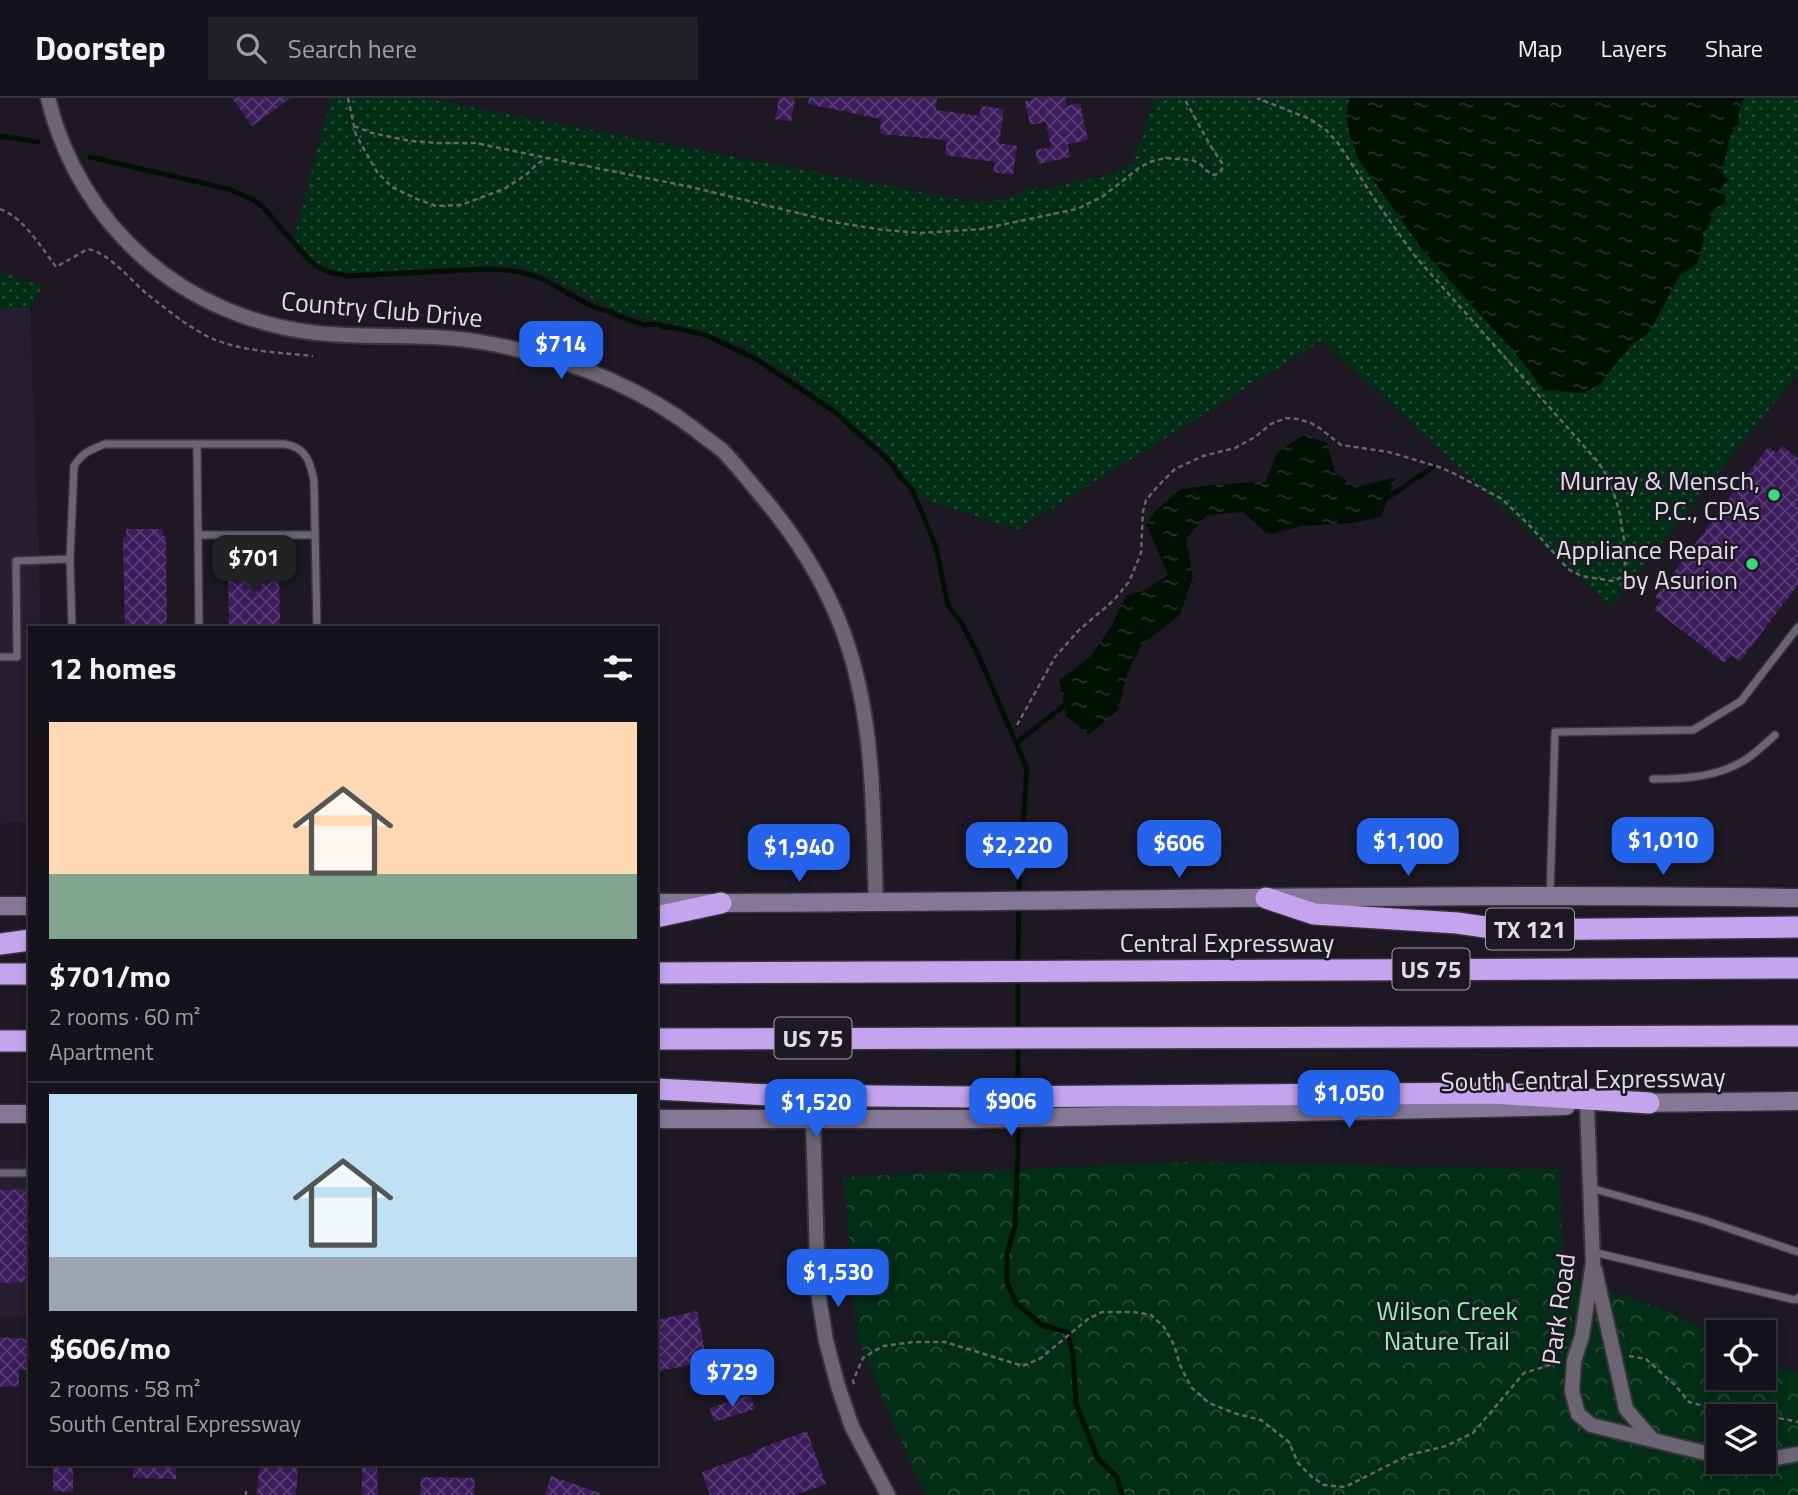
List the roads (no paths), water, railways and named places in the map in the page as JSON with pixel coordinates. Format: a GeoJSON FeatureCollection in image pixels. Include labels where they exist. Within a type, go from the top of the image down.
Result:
{"type":"FeatureCollection","features":[{"type":"Feature","properties":{"kind":"highway","name":"TX 121"},"geometry":{"type":"LineString","coordinates":[[1266,898],[1314,914],[1457,923],[1506,930],[1798,927]]}},
{"type":"Feature","properties":{"kind":"highway"},"geometry":{"type":"LineString","coordinates":[[658,917],[721,903]]}},
{"type":"Feature","properties":{"kind":"highway"},"geometry":{"type":"LineString","coordinates":[[0,944],[28,940]]}},
{"type":"Feature","properties":{"kind":"highway","name":"Central Expressway"},"geometry":{"type":"LineString","coordinates":[[658,973],[1798,968]]}},
{"type":"Feature","properties":{"kind":"highway"},"geometry":{"type":"LineString","coordinates":[[0,974],[28,974]]}},
{"type":"Feature","properties":{"kind":"highway","name":"US 75"},"geometry":{"type":"LineString","coordinates":[[658,1039],[1798,1036]]}},
{"type":"Feature","properties":{"kind":"highway"},"geometry":{"type":"LineString","coordinates":[[0,1041],[28,1041]]}},
{"type":"Feature","properties":{"kind":"highway"},"geometry":{"type":"LineString","coordinates":[[658,1089],[770,1095],[975,1097],[1493,1093],[1649,1103]]}},
{"type":"Feature","properties":{"kind":"main road"},"geometry":{"type":"LineString","coordinates":[[658,903],[1550,896],[1798,898]]}},
{"type":"Feature","properties":{"kind":"main road"},"geometry":{"type":"LineString","coordinates":[[0,906],[28,906]]}},
{"type":"Feature","properties":{"kind":"main road","name":"South Central Expressway"},"geometry":{"type":"LineString","coordinates":[[658,1119],[1047,1118],[1798,1101]]}},
{"type":"Feature","properties":{"kind":"main road"},"geometry":{"type":"LineString","coordinates":[[0,1114],[28,1114]]}},
{"type":"Feature","properties":{"kind":"street","name":"Country Club Drive"},"geometry":{"type":"LineString","coordinates":[[48,98],[68,156],[98,208],[120,236],[150,264],[198,296],[251,319],[303,331],[449,337],[538,355],[587,371],[642,394],[673,413],[720,449],[750,482],[801,548],[840,621],[850,650],[862,702],[871,764],[876,903]]}},
{"type":"Feature","properties":{"kind":"street","name":"Park Road"},"geometry":{"type":"LineString","coordinates":[[1587,1105],[1593,1257],[1582,1336],[1574,1361],[1572,1391],[1578,1415],[1591,1425],[1706,1453]]}},
{"type":"Feature","properties":{"kind":"street"},"geometry":{"type":"LineString","coordinates":[[813,1119],[818,1292],[826,1341],[852,1427],[883,1493]]}},
{"type":"Feature","properties":{"kind":"street"},"geometry":{"type":"LineString","coordinates":[[1593,1257],[1626,1409],[1651,1438]]}},
{"type":"Feature","properties":{"kind":"street"},"geometry":{"type":"LineString","coordinates":[[1776,1458],[1798,1454]]}},
{"type":"Feature","properties":{"kind":"lane"},"geometry":{"type":"LineString","coordinates":[[72,626],[72,486],[74,466],[80,456],[105,444],[284,444],[298,447],[311,467],[314,481],[317,626]]}},
{"type":"Feature","properties":{"kind":"lane"},"geometry":{"type":"LineString","coordinates":[[197,444],[199,626]]}},
{"type":"Feature","properties":{"kind":"lane"},"geometry":{"type":"LineString","coordinates":[[198,535],[315,535]]}},
{"type":"Feature","properties":{"kind":"lane"},"geometry":{"type":"LineString","coordinates":[[0,657],[18,657],[16,561],[70,559]]}},
{"type":"Feature","properties":{"kind":"lane"},"geometry":{"type":"LineString","coordinates":[[1550,896],[1555,732],[1693,730],[1741,701],[1798,627]]}},
{"type":"Feature","properties":{"kind":"lane"},"geometry":{"type":"LineString","coordinates":[[1653,779],[1683,779],[1729,767],[1743,761],[1775,735]]}},
{"type":"Feature","properties":{"kind":"lane"},"geometry":{"type":"LineString","coordinates":[[0,1174],[28,1173]]}},
{"type":"Feature","properties":{"kind":"lane"},"geometry":{"type":"LineString","coordinates":[[1590,1188],[1704,1220],[1798,1252]]}},
{"type":"Feature","properties":{"kind":"lane"},"geometry":{"type":"LineString","coordinates":[[1593,1257],[1795,1300],[1798,1298]]}},
{"type":"Feature","properties":{"kind":"water"},"geometry":{"type":"Polygon","coordinates":[[[1349,98],[1744,98],[1739,112],[1739,124],[1730,136],[1722,172],[1729,181],[1723,184],[1720,190],[1726,198],[1725,203],[1714,209],[1703,233],[1704,240],[1697,264],[1680,275],[1649,333],[1632,344],[1599,385],[1583,393],[1543,390],[1526,366],[1421,248],[1357,157],[1346,117],[1349,98]]]}},
{"type":"Feature","properties":{"kind":"water"},"geometry":{"type":"Polygon","coordinates":[[[1305,434],[1327,443],[1335,473],[1356,487],[1396,477],[1381,517],[1352,523],[1301,526],[1268,535],[1243,512],[1207,515],[1186,539],[1193,577],[1180,615],[1141,645],[1127,674],[1119,709],[1089,735],[1066,716],[1059,680],[1090,657],[1111,627],[1126,596],[1143,591],[1168,575],[1146,523],[1156,510],[1181,489],[1265,482],[1277,453],[1305,434]]]}},
{"type":"Feature","properties":{"kind":"waterway"},"geometry":{"type":"LineString","coordinates":[[0,136],[38,142]]}},
{"type":"Feature","properties":{"kind":"waterway"},"geometry":{"type":"LineString","coordinates":[[90,157],[228,189],[250,198],[262,206],[307,258],[329,272],[347,276],[487,269],[528,274],[549,282],[595,307],[644,325],[659,324],[706,335],[756,359],[835,412],[890,462],[912,489],[936,547],[948,605],[977,652],[1027,769],[1019,880],[1018,965]]}},
{"type":"Feature","properties":{"kind":"waterway"},"geometry":{"type":"LineString","coordinates":[[1384,498],[1433,467]]}},
{"type":"Feature","properties":{"kind":"waterway"},"geometry":{"type":"LineString","coordinates":[[1016,743],[1069,702]]}},
{"type":"Feature","properties":{"kind":"waterway"},"geometry":{"type":"LineString","coordinates":[[1018,975],[1018,1032]]}},
{"type":"Feature","properties":{"kind":"waterway"},"geometry":{"type":"LineString","coordinates":[[1018,1042],[1018,1091]]}},
{"type":"Feature","properties":{"kind":"waterway"},"geometry":{"type":"LineString","coordinates":[[1018,1101],[1015,1226],[1007,1254],[1007,1282],[1016,1303],[1042,1325],[1067,1332],[1073,1353],[1076,1404],[1098,1459],[1117,1477],[1122,1495]]}},
{"type":"Feature","properties":{"kind":"place","name":"Murray & Mensch, P.C., CPAs"},"geometry":{"type":"Point","coordinates":[1774,495]}},
{"type":"Feature","properties":{"kind":"place","name":"Appliance Repair by Asurion"},"geometry":{"type":"Point","coordinates":[1752,564]}},
{"type":"Feature","properties":{"kind":"park label","name":"Wilson Creek Nature Trail"},"geometry":{"type":"Point","coordinates":[1447,1325]}}]}
